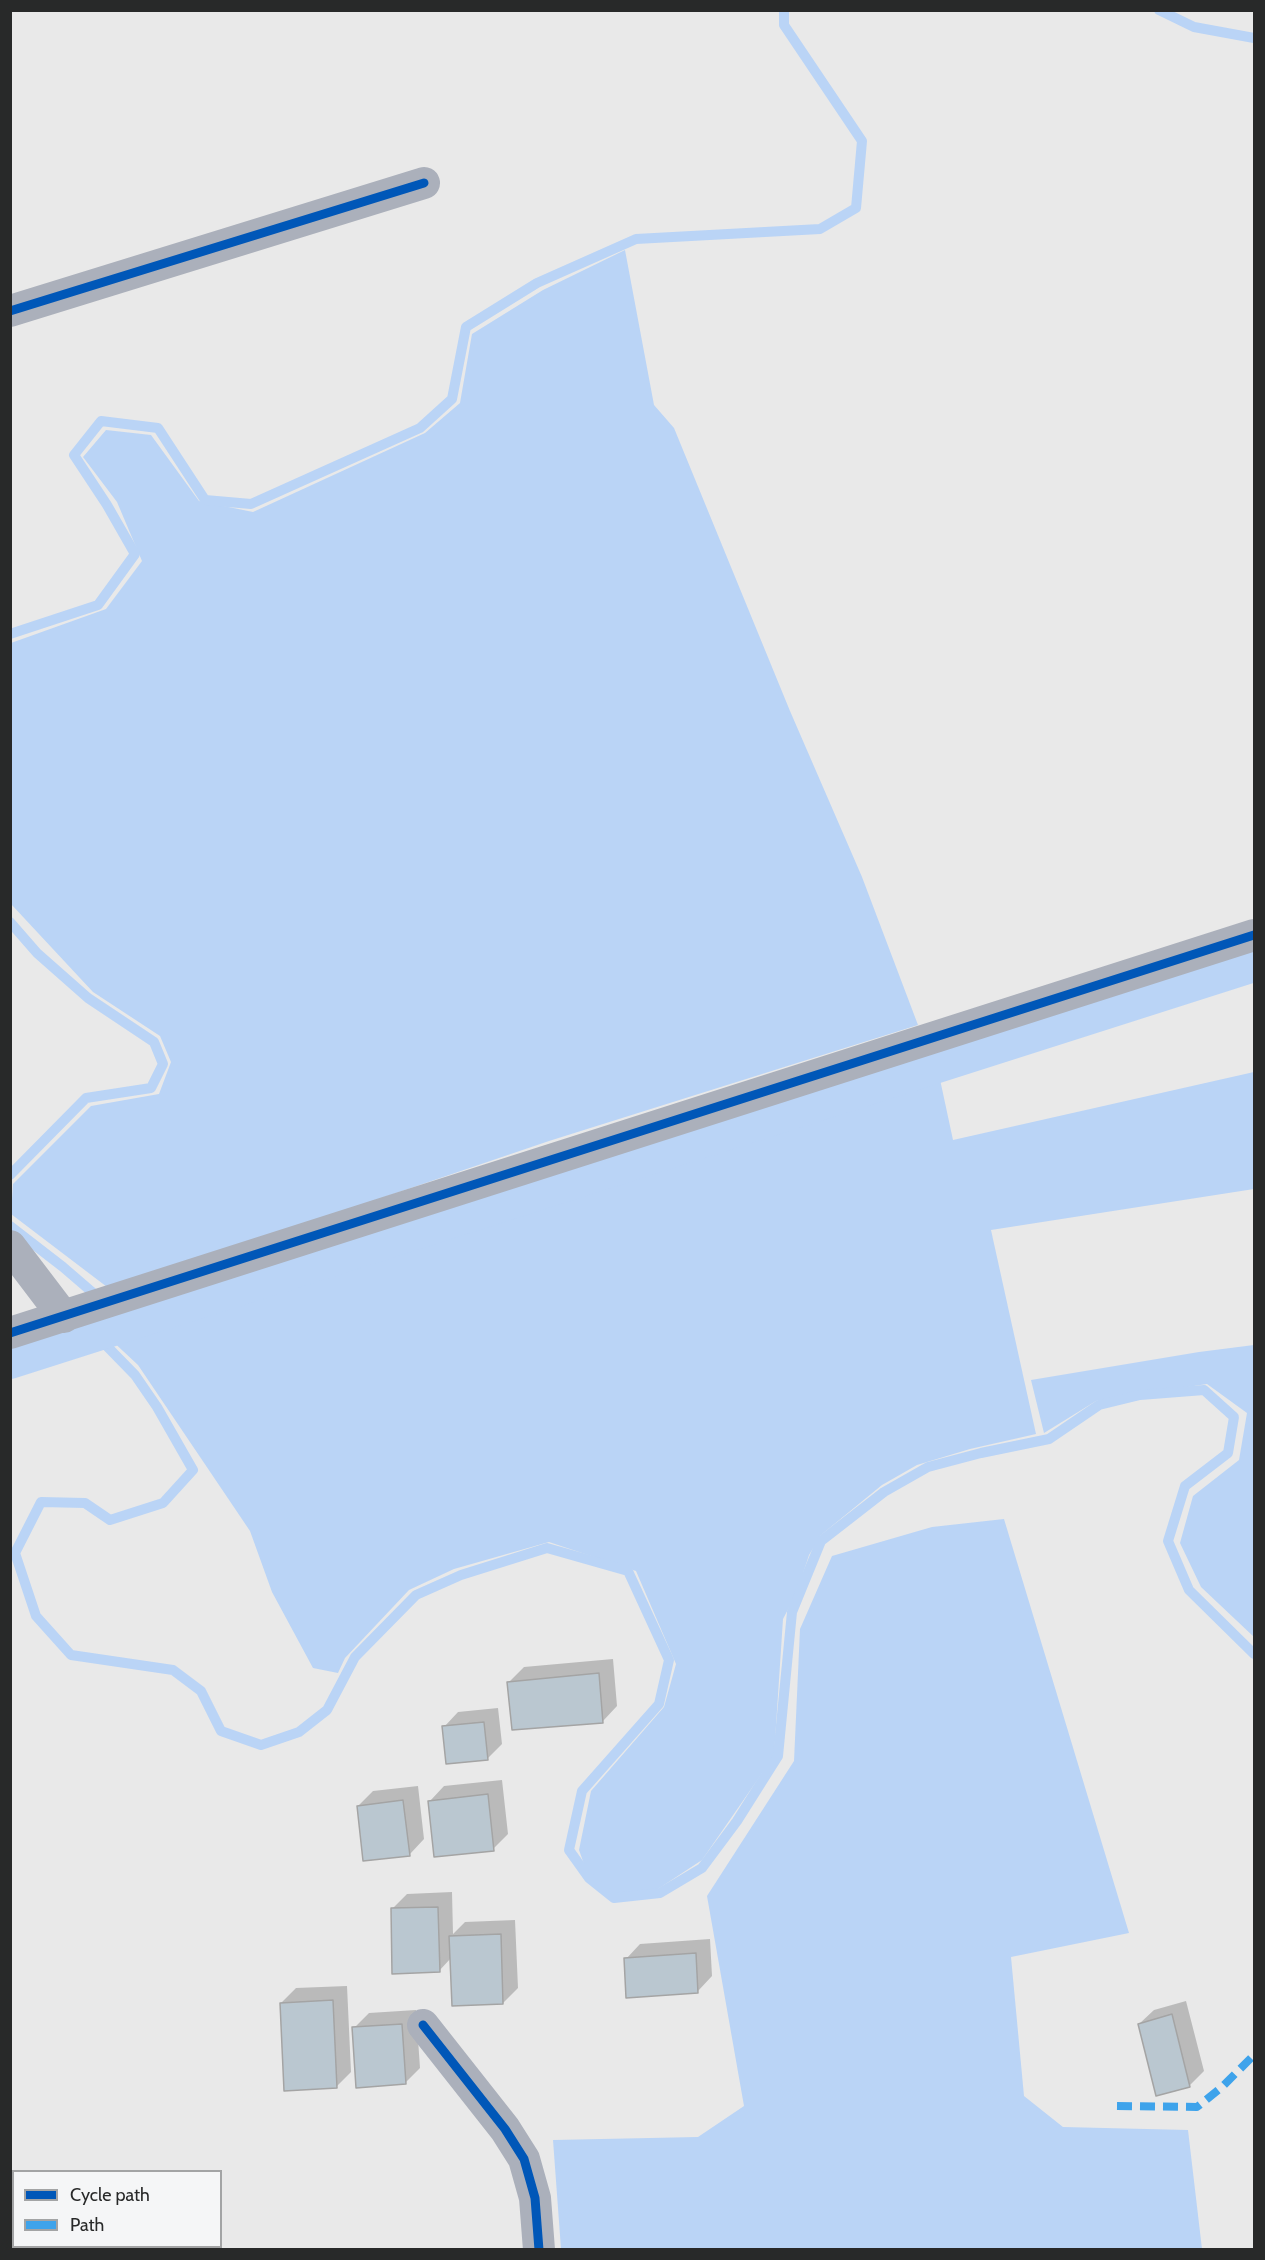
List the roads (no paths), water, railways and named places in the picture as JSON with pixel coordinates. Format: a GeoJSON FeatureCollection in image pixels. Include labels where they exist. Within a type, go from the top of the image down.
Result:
{"type":"FeatureCollection","features":[{"type":"Feature","properties":{"kind":"street"},"geometry":{"type":"LineString","coordinates":[[10,311],[424,183]]}},
{"type":"Feature","properties":{"kind":"street"},"geometry":{"type":"LineString","coordinates":[[10,1333],[101,1306],[1254,935]]}},
{"type":"Feature","properties":{"kind":"street"},"geometry":{"type":"LineString","coordinates":[[10,1246],[64,1317]]}},
{"type":"Feature","properties":{"kind":"street"},"geometry":{"type":"LineString","coordinates":[[423,2025],[505,2129],[524,2159],[535,2198],[539,2250]]}},
{"type":"Feature","properties":{"kind":"water"},"geometry":{"type":"Polygon","coordinates":[[[625,250],[654,405],[674,428],[790,711],[862,877],[918,1025],[549,1141],[111,1290],[11,1214],[13,1184],[91,1106],[159,1094],[171,1062],[160,1036],[93,992],[11,904],[11,643],[106,609],[142,561],[117,502],[83,457],[106,430],[151,435],[199,501],[253,512],[425,433],[460,403],[472,334],[543,290],[625,250]]]}},
{"type":"Feature","properties":{"kind":"water"},"geometry":{"type":"Polygon","coordinates":[[[938,1070],[953,1140],[1254,1072],[1254,1189],[991,1230],[1036,1434],[970,1449],[917,1465],[882,1485],[821,1535],[809,1555],[797,1592],[783,1619],[774,1756],[702,1860],[658,1889],[617,1894],[589,1878],[579,1850],[591,1791],[664,1707],[676,1664],[636,1571],[549,1542],[454,1569],[409,1590],[345,1658],[338,1673],[313,1668],[272,1592],[250,1531],[138,1365],[108,1337],[938,1070]]]}},
{"type":"Feature","properties":{"kind":"water"},"geometry":{"type":"Polygon","coordinates":[[[1254,1345],[1254,1637],[1201,1587],[1180,1543],[1193,1496],[1239,1460],[1247,1413],[1207,1384],[1096,1401],[1044,1433],[1031,1380],[1254,1345]]]}},
{"type":"Feature","properties":{"kind":"water"},"geometry":{"type":"Polygon","coordinates":[[[1004,1519],[1129,1933],[1011,1957],[1024,2096],[1063,2127],[1188,2130],[1202,2249],[561,2249],[553,2140],[698,2137],[744,2106],[707,1896],[794,1761],[800,1629],[832,1556],[932,1527],[1004,1519]]]}},
{"type":"Feature","properties":{"kind":"waterway"},"geometry":{"type":"LineString","coordinates":[[10,634],[98,605],[135,554],[107,505],[74,455],[101,421],[158,428],[205,500],[251,504],[420,428],[452,399],[466,327],[537,283],[636,239],[820,229],[856,208],[862,141],[784,25],[784,10]]}},
{"type":"Feature","properties":{"kind":"waterway"},"geometry":{"type":"LineString","coordinates":[[1159,10],[1194,27],[1254,38]]}},
{"type":"Feature","properties":{"kind":"waterway"},"geometry":{"type":"LineString","coordinates":[[10,922],[37,953],[88,998],[154,1042],[163,1064],[151,1088],[86,1098],[10,1175]]}},
{"type":"Feature","properties":{"kind":"waterway"},"geometry":{"type":"LineString","coordinates":[[10,1360],[1254,963]]}},
{"type":"Feature","properties":{"kind":"waterway"},"geometry":{"type":"LineString","coordinates":[[10,1226],[99,1298],[94,1333],[135,1375],[157,1407],[193,1470],[163,1503],[110,1520],[85,1503],[41,1502],[15,1553],[36,1616],[71,1655],[173,1670],[201,1691],[221,1731],[261,1745],[299,1732],[327,1710],[355,1657],[416,1595],[461,1575],[547,1548],[628,1571],[669,1660],[659,1704],[582,1791],[569,1850],[589,1878],[614,1898],[660,1893],[702,1868],[737,1821],[778,1756],[792,1612],[821,1541],[884,1492],[928,1467],[1049,1439],[1099,1405],[1140,1395],[1204,1390],[1234,1417],[1228,1453],[1185,1486],[1168,1541],[1189,1590],[1254,1654]]}}]}
